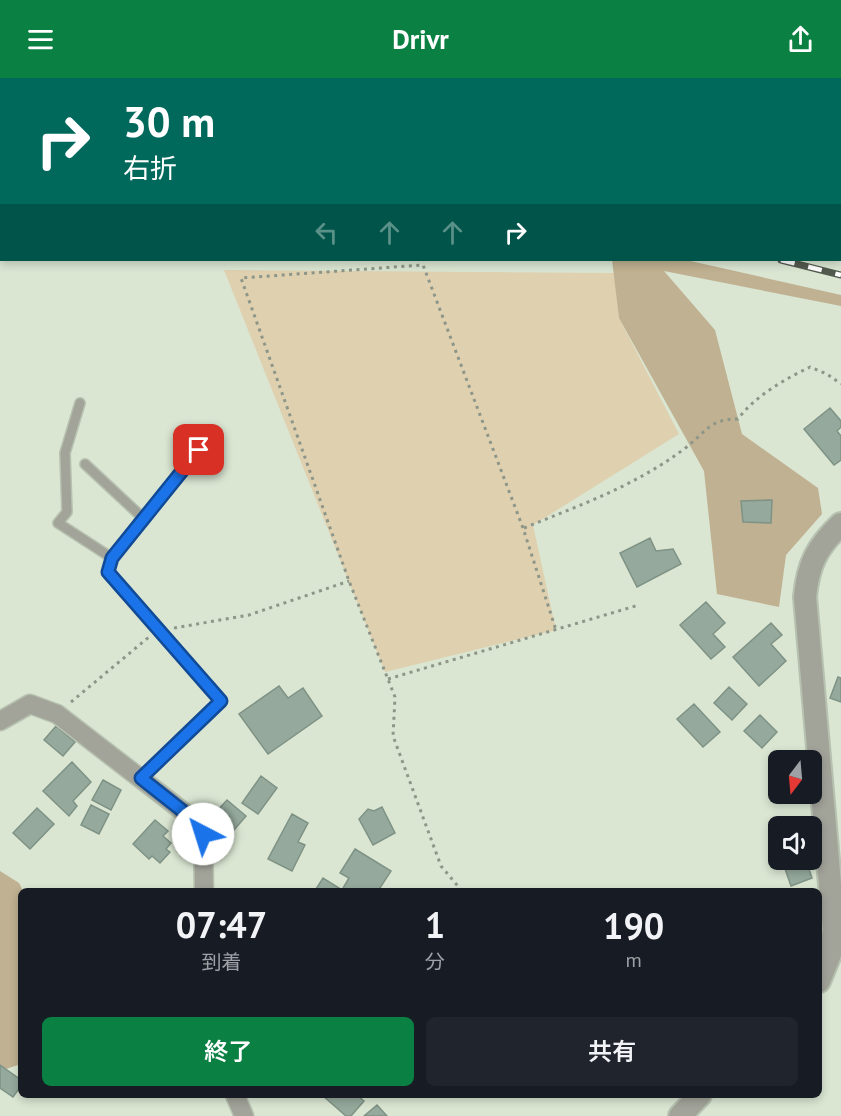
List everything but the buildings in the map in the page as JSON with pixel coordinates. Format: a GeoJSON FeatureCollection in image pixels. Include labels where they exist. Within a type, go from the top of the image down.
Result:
{"type":"FeatureCollection","features":[{"type":"Feature","properties":{"kind":"street"},"geometry":{"type":"LineString","coordinates":[[822,977],[834,930],[805,597],[807,574],[817,552],[841,524]]}},
{"type":"Feature","properties":{"kind":"street"},"geometry":{"type":"LineString","coordinates":[[0,721],[30,704],[57,714],[189,816],[203,834],[204,888]]}},
{"type":"Feature","properties":{"kind":"street"},"geometry":{"type":"LineString","coordinates":[[236,1098],[244,1116]]}},
{"type":"Feature","properties":{"kind":"street"},"geometry":{"type":"LineString","coordinates":[[680,1116],[697,1098]]}},
{"type":"Feature","properties":{"kind":"lane"},"geometry":{"type":"LineString","coordinates":[[80,403],[65,453],[67,512],[58,523],[112,558]]}},
{"type":"Feature","properties":{"kind":"lane"},"geometry":{"type":"LineString","coordinates":[[141,778],[221,701],[108,572],[112,558],[199,450]]}},
{"type":"Feature","properties":{"kind":"lane"},"geometry":{"type":"LineString","coordinates":[[85,464],[144,519]]}},
{"type":"Feature","properties":{"kind":"path"},"geometry":{"type":"LineString","coordinates":[[459,888],[441,866],[393,736],[395,697],[349,581],[241,278],[423,265],[524,528],[556,630]]}},
{"type":"Feature","properties":{"kind":"path"},"geometry":{"type":"LineString","coordinates":[[524,528],[609,495],[685,448],[708,425],[724,419],[738,419],[746,407],[787,378],[810,367],[827,374],[841,384]]}},
{"type":"Feature","properties":{"kind":"path"},"geometry":{"type":"LineString","coordinates":[[169,628],[249,615],[349,581]]}},
{"type":"Feature","properties":{"kind":"path"},"geometry":{"type":"LineString","coordinates":[[388,680],[639,605]]}},
{"type":"Feature","properties":{"kind":"path"},"geometry":{"type":"LineString","coordinates":[[57,714],[157,630]]}},
{"type":"Feature","properties":{"kind":"shaded area"},"geometry":{"type":"Polygon","coordinates":[[[612,261],[690,261],[841,295],[841,306],[664,271],[715,330],[742,434],[818,488],[822,514],[786,555],[779,607],[717,594],[704,471],[619,318],[612,261]]]}},
{"type":"Feature","properties":{"kind":"shaded area"},"geometry":{"type":"Polygon","coordinates":[[[224,270],[614,273],[619,318],[679,434],[533,525],[556,630],[385,672],[224,270]]]}},
{"type":"Feature","properties":{"kind":"shaded area"},"geometry":{"type":"Polygon","coordinates":[[[0,871],[19,883],[22,888],[18,888],[18,1065],[0,1071],[0,871]]]}},
{"type":"Feature","properties":{"kind":"railway"},"geometry":{"type":"LineString","coordinates":[[785,261],[841,275]]}},
{"type":"Feature","properties":{"kind":"route"},"geometry":{"type":"LineString","coordinates":[[199,450],[112,558],[108,572],[221,701],[141,778],[189,816],[203,834]]}}]}
